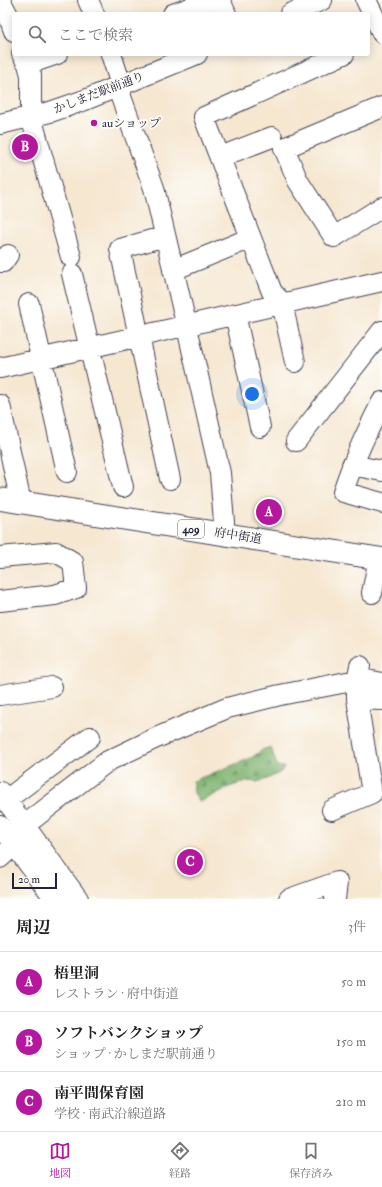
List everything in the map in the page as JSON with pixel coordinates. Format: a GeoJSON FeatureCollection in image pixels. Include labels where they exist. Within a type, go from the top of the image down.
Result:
{"type":"FeatureCollection","features":[{"type":"Feature","properties":{"kind":"highway","name":"府中街道"},"geometry":{"type":"LineString","coordinates":[[0,499],[380,558]]}},
{"type":"Feature","properties":{"kind":"street"},"geometry":{"type":"LineString","coordinates":[[0,0],[12,25]]}},
{"type":"Feature","properties":{"kind":"street"},"geometry":{"type":"LineString","coordinates":[[88,0],[93,12]]}},
{"type":"Feature","properties":{"kind":"street"},"geometry":{"type":"LineString","coordinates":[[179,12],[213,0]]}},
{"type":"Feature","properties":{"kind":"street"},"geometry":{"type":"LineString","coordinates":[[220,0],[225,12]]}},
{"type":"Feature","properties":{"kind":"street"},"geometry":{"type":"LineString","coordinates":[[295,12],[322,0]]}},
{"type":"Feature","properties":{"kind":"street"},"geometry":{"type":"LineString","coordinates":[[366,0],[382,33]]}},
{"type":"Feature","properties":{"kind":"street"},"geometry":{"type":"LineString","coordinates":[[370,42],[382,36]]}},
{"type":"Feature","properties":{"kind":"street"},"geometry":{"type":"LineString","coordinates":[[44,56],[25,59],[31,75],[31,117],[72,266],[123,487]]}},
{"type":"Feature","properties":{"kind":"street"},"geometry":{"type":"LineString","coordinates":[[111,56],[120,85],[122,97],[154,188],[220,472],[224,534]]}},
{"type":"Feature","properties":{"kind":"street","name":"かしまだ駅前通り"},"geometry":{"type":"LineString","coordinates":[[0,124],[31,117],[85,100],[192,56]]}},
{"type":"Feature","properties":{"kind":"street"},"geometry":{"type":"LineString","coordinates":[[295,362],[282,303],[272,292],[204,117],[340,56]]}},
{"type":"Feature","properties":{"kind":"street"},"geometry":{"type":"LineString","coordinates":[[382,107],[284,148],[298,181],[334,237],[382,208]]}},
{"type":"Feature","properties":{"kind":"street"},"geometry":{"type":"LineString","coordinates":[[220,157],[272,137]]}},
{"type":"Feature","properties":{"kind":"street"},"geometry":{"type":"LineString","coordinates":[[165,236],[120,249],[170,479]]}},
{"type":"Feature","properties":{"kind":"street"},"geometry":{"type":"LineString","coordinates":[[173,270],[251,238]]}},
{"type":"Feature","properties":{"kind":"street"},"geometry":{"type":"LineString","coordinates":[[0,368],[382,281]]}},
{"type":"Feature","properties":{"kind":"street"},"geometry":{"type":"LineString","coordinates":[[29,304],[67,472]]}},
{"type":"Feature","properties":{"kind":"street"},"geometry":{"type":"LineString","coordinates":[[235,314],[260,427]]}},
{"type":"Feature","properties":{"kind":"street"},"geometry":{"type":"LineString","coordinates":[[296,441],[382,330]]}},
{"type":"Feature","properties":{"kind":"street"},"geometry":{"type":"LineString","coordinates":[[382,402],[366,432],[352,465],[343,492],[382,503]]}},
{"type":"Feature","properties":{"kind":"street"},"geometry":{"type":"LineString","coordinates":[[0,405],[21,503]]}},
{"type":"Feature","properties":{"kind":"street"},"geometry":{"type":"LineString","coordinates":[[352,465],[382,471]]}},
{"type":"Feature","properties":{"kind":"street"},"geometry":{"type":"LineString","coordinates":[[0,556],[56,552],[73,562],[76,588],[55,595],[0,601]]}},
{"type":"Feature","properties":{"kind":"street"},"geometry":{"type":"LineString","coordinates":[[372,593],[380,558]]}},
{"type":"Feature","properties":{"kind":"street"},"geometry":{"type":"LineString","coordinates":[[7,852],[25,825],[108,761],[156,738],[227,708],[280,695],[367,680],[382,683]]}},
{"type":"Feature","properties":{"kind":"street"},"geometry":{"type":"LineString","coordinates":[[358,682],[382,700]]}},
{"type":"Feature","properties":{"kind":"street"},"geometry":{"type":"LineString","coordinates":[[332,810],[372,793],[358,682]]}},
{"type":"Feature","properties":{"kind":"street"},"geometry":{"type":"LineString","coordinates":[[0,695],[52,688]]}},
{"type":"Feature","properties":{"kind":"street"},"geometry":{"type":"LineString","coordinates":[[78,899],[3,796],[90,737]]}},
{"type":"Feature","properties":{"kind":"street"},"geometry":{"type":"LineString","coordinates":[[0,826],[7,852],[55,899]]}},
{"type":"Feature","properties":{"kind":"street"},"geometry":{"type":"LineString","coordinates":[[289,899],[337,882],[335,899]]}},
{"type":"Feature","properties":{"kind":"green space"},"geometry":{"type":"Polygon","coordinates":[[[271,747],[277,766],[284,767],[281,772],[257,782],[247,781],[229,787],[200,802],[194,793],[193,781],[251,758],[264,749],[271,747]]]}},
{"type":"Feature","properties":{"kind":"place","name":"auショップ"},"geometry":{"type":"Point","coordinates":[94,123]}},
{"type":"Feature","properties":{"kind":"place","name":"ソフトバンクショップ"},"geometry":{"type":"Point","coordinates":[25,147]}},
{"type":"Feature","properties":{"kind":"place","name":"梧里洞"},"geometry":{"type":"Point","coordinates":[269,512]}},
{"type":"Feature","properties":{"kind":"place","name":"南平間保育園"},"geometry":{"type":"Point","coordinates":[190,862]}}]}
